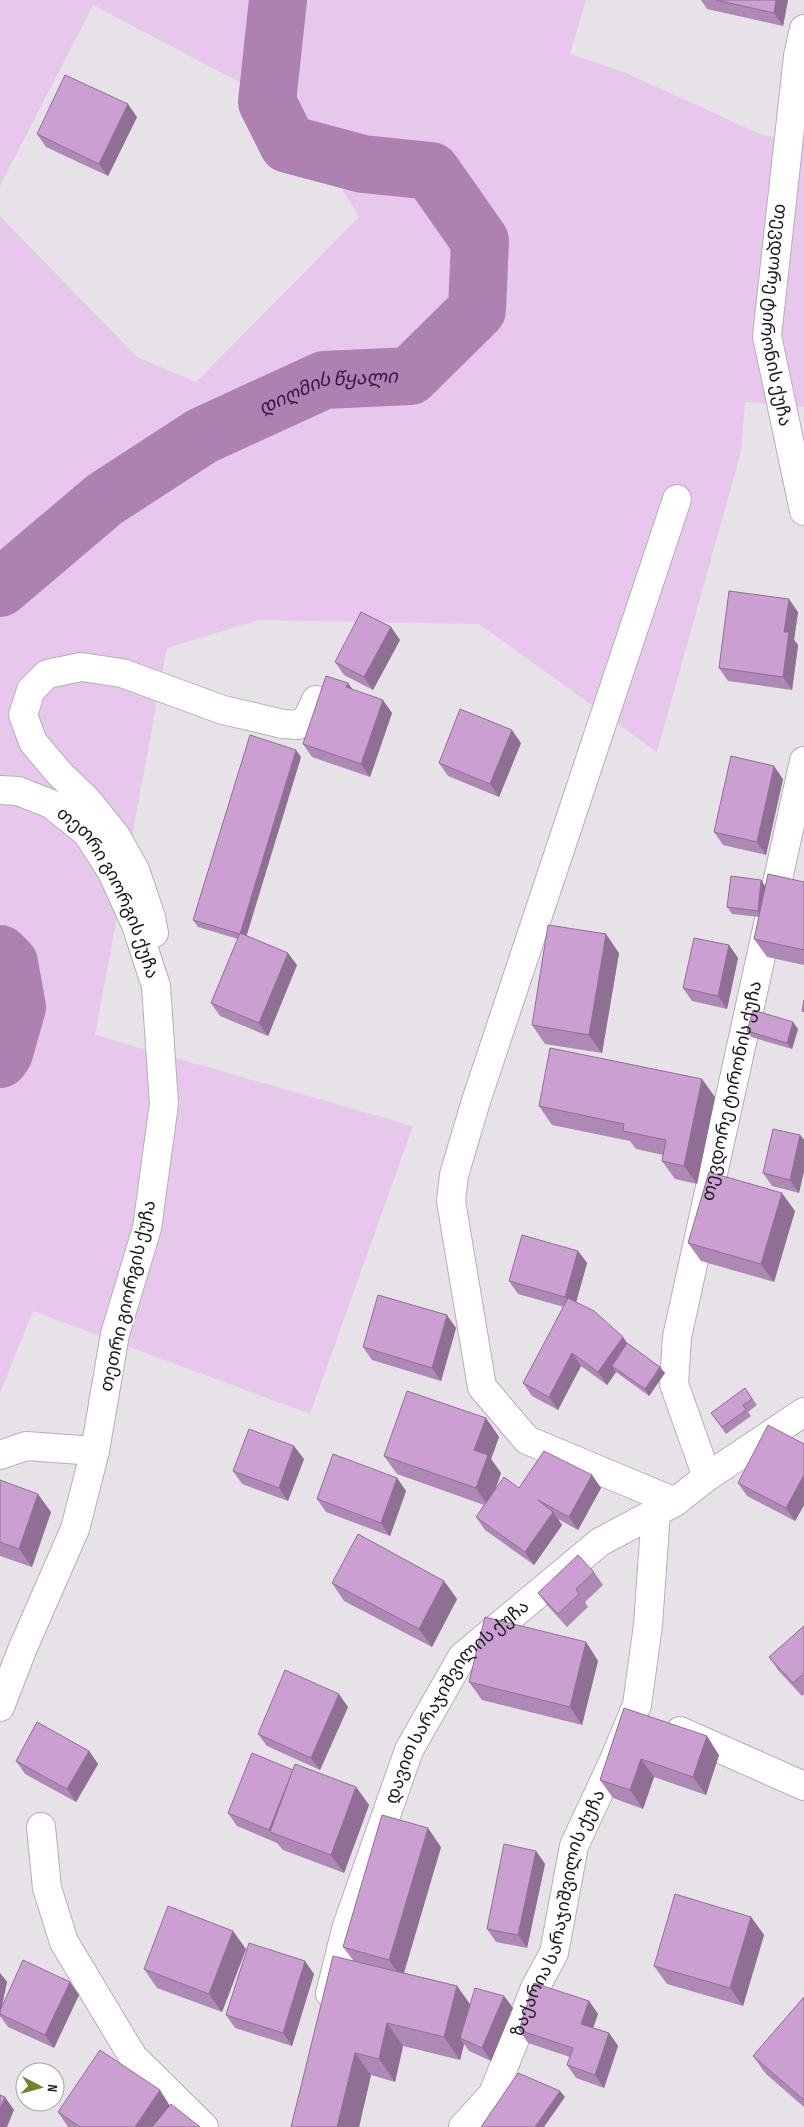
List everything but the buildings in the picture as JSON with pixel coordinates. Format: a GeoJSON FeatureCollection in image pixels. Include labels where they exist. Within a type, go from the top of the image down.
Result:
{"type":"FeatureCollection","features":[{"type":"Feature","properties":{"kind":"street","name":"თევდორე ტირონის ქუჩა"},"geometry":{"type":"LineString","coordinates":[[804,29],[798,56],[767,336],[804,511]]}},
{"type":"Feature","properties":{"kind":"street"},"geometry":{"type":"LineString","coordinates":[[666,1507],[527,1440],[482,1387],[451,1201],[454,1175],[476,1101],[677,499]]}},
{"type":"Feature","properties":{"kind":"street"},"geometry":{"type":"LineString","coordinates":[[156,986],[158,955],[151,917],[135,870],[116,836],[87,800],[58,773],[33,742],[23,715],[31,690],[47,674],[82,667],[122,673],[223,710],[283,724],[298,725],[307,719],[316,700]]}},
{"type":"Feature","properties":{"kind":"street","name":"თევდორე ტირონის ქუჩა"},"geometry":{"type":"LineString","coordinates":[[707,1477],[674,1384],[677,1337],[804,761]]}},
{"type":"Feature","properties":{"kind":"street","name":"თეთრი გიორგის ქუჩა"},"geometry":{"type":"LineString","coordinates":[[0,790],[18,791],[52,804],[87,833],[112,872],[136,925],[156,986],[164,1104],[146,1228],[115,1334],[95,1451],[75,1529],[22,1650],[0,1707]]}},
{"type":"Feature","properties":{"kind":"street","name":"დავით სარაჯიშვილის ქუჩა"},"geometry":{"type":"LineString","coordinates":[[324,2014],[346,1930],[409,1750],[462,1657],[600,1542],[666,1507],[804,1412]]}},
{"type":"Feature","properties":{"kind":"street"},"geometry":{"type":"LineString","coordinates":[[0,1455],[26,1446],[95,1451]]}},
{"type":"Feature","properties":{"kind":"street","name":"ზაქარია სარაჯიშვილის ქუჩა"},"geometry":{"type":"LineString","coordinates":[[463,2127],[493,2094],[536,1988],[554,1953],[574,1846],[614,1760],[650,1718],[648,1624],[666,1507]]}},
{"type":"Feature","properties":{"kind":"street"},"geometry":{"type":"LineString","coordinates":[[650,1718],[804,1786]]}},
{"type":"Feature","properties":{"kind":"street"},"geometry":{"type":"LineString","coordinates":[[41,1827],[46,1888],[64,1942],[133,2057],[204,2127]]}},
{"type":"Feature","properties":{"kind":"shaded area"},"geometry":{"type":"Polygon","coordinates":[[[0,0],[586,0],[570,54],[626,73],[762,135],[804,142],[804,407],[745,402],[741,452],[657,752],[479,624],[259,620],[167,648],[95,1035],[413,1126],[310,1414],[33,1311],[0,1393],[0,216],[137,357],[196,382],[359,217],[296,112],[93,5],[0,186],[0,0]]]}},
{"type":"Feature","properties":{"kind":"waterway","name":"დიღმის წყალი"},"geometry":{"type":"LineString","coordinates":[[0,588],[105,499],[202,436],[324,380],[410,376],[477,310],[480,241],[431,171],[363,164],[288,144],[267,102],[278,0]]}},
{"type":"Feature","properties":{"kind":"waterway","name":"დიღმის წყალი"},"geometry":{"type":"LineString","coordinates":[[0,954],[9,963],[17,1007],[4,1053],[0,1059]]}}]}
